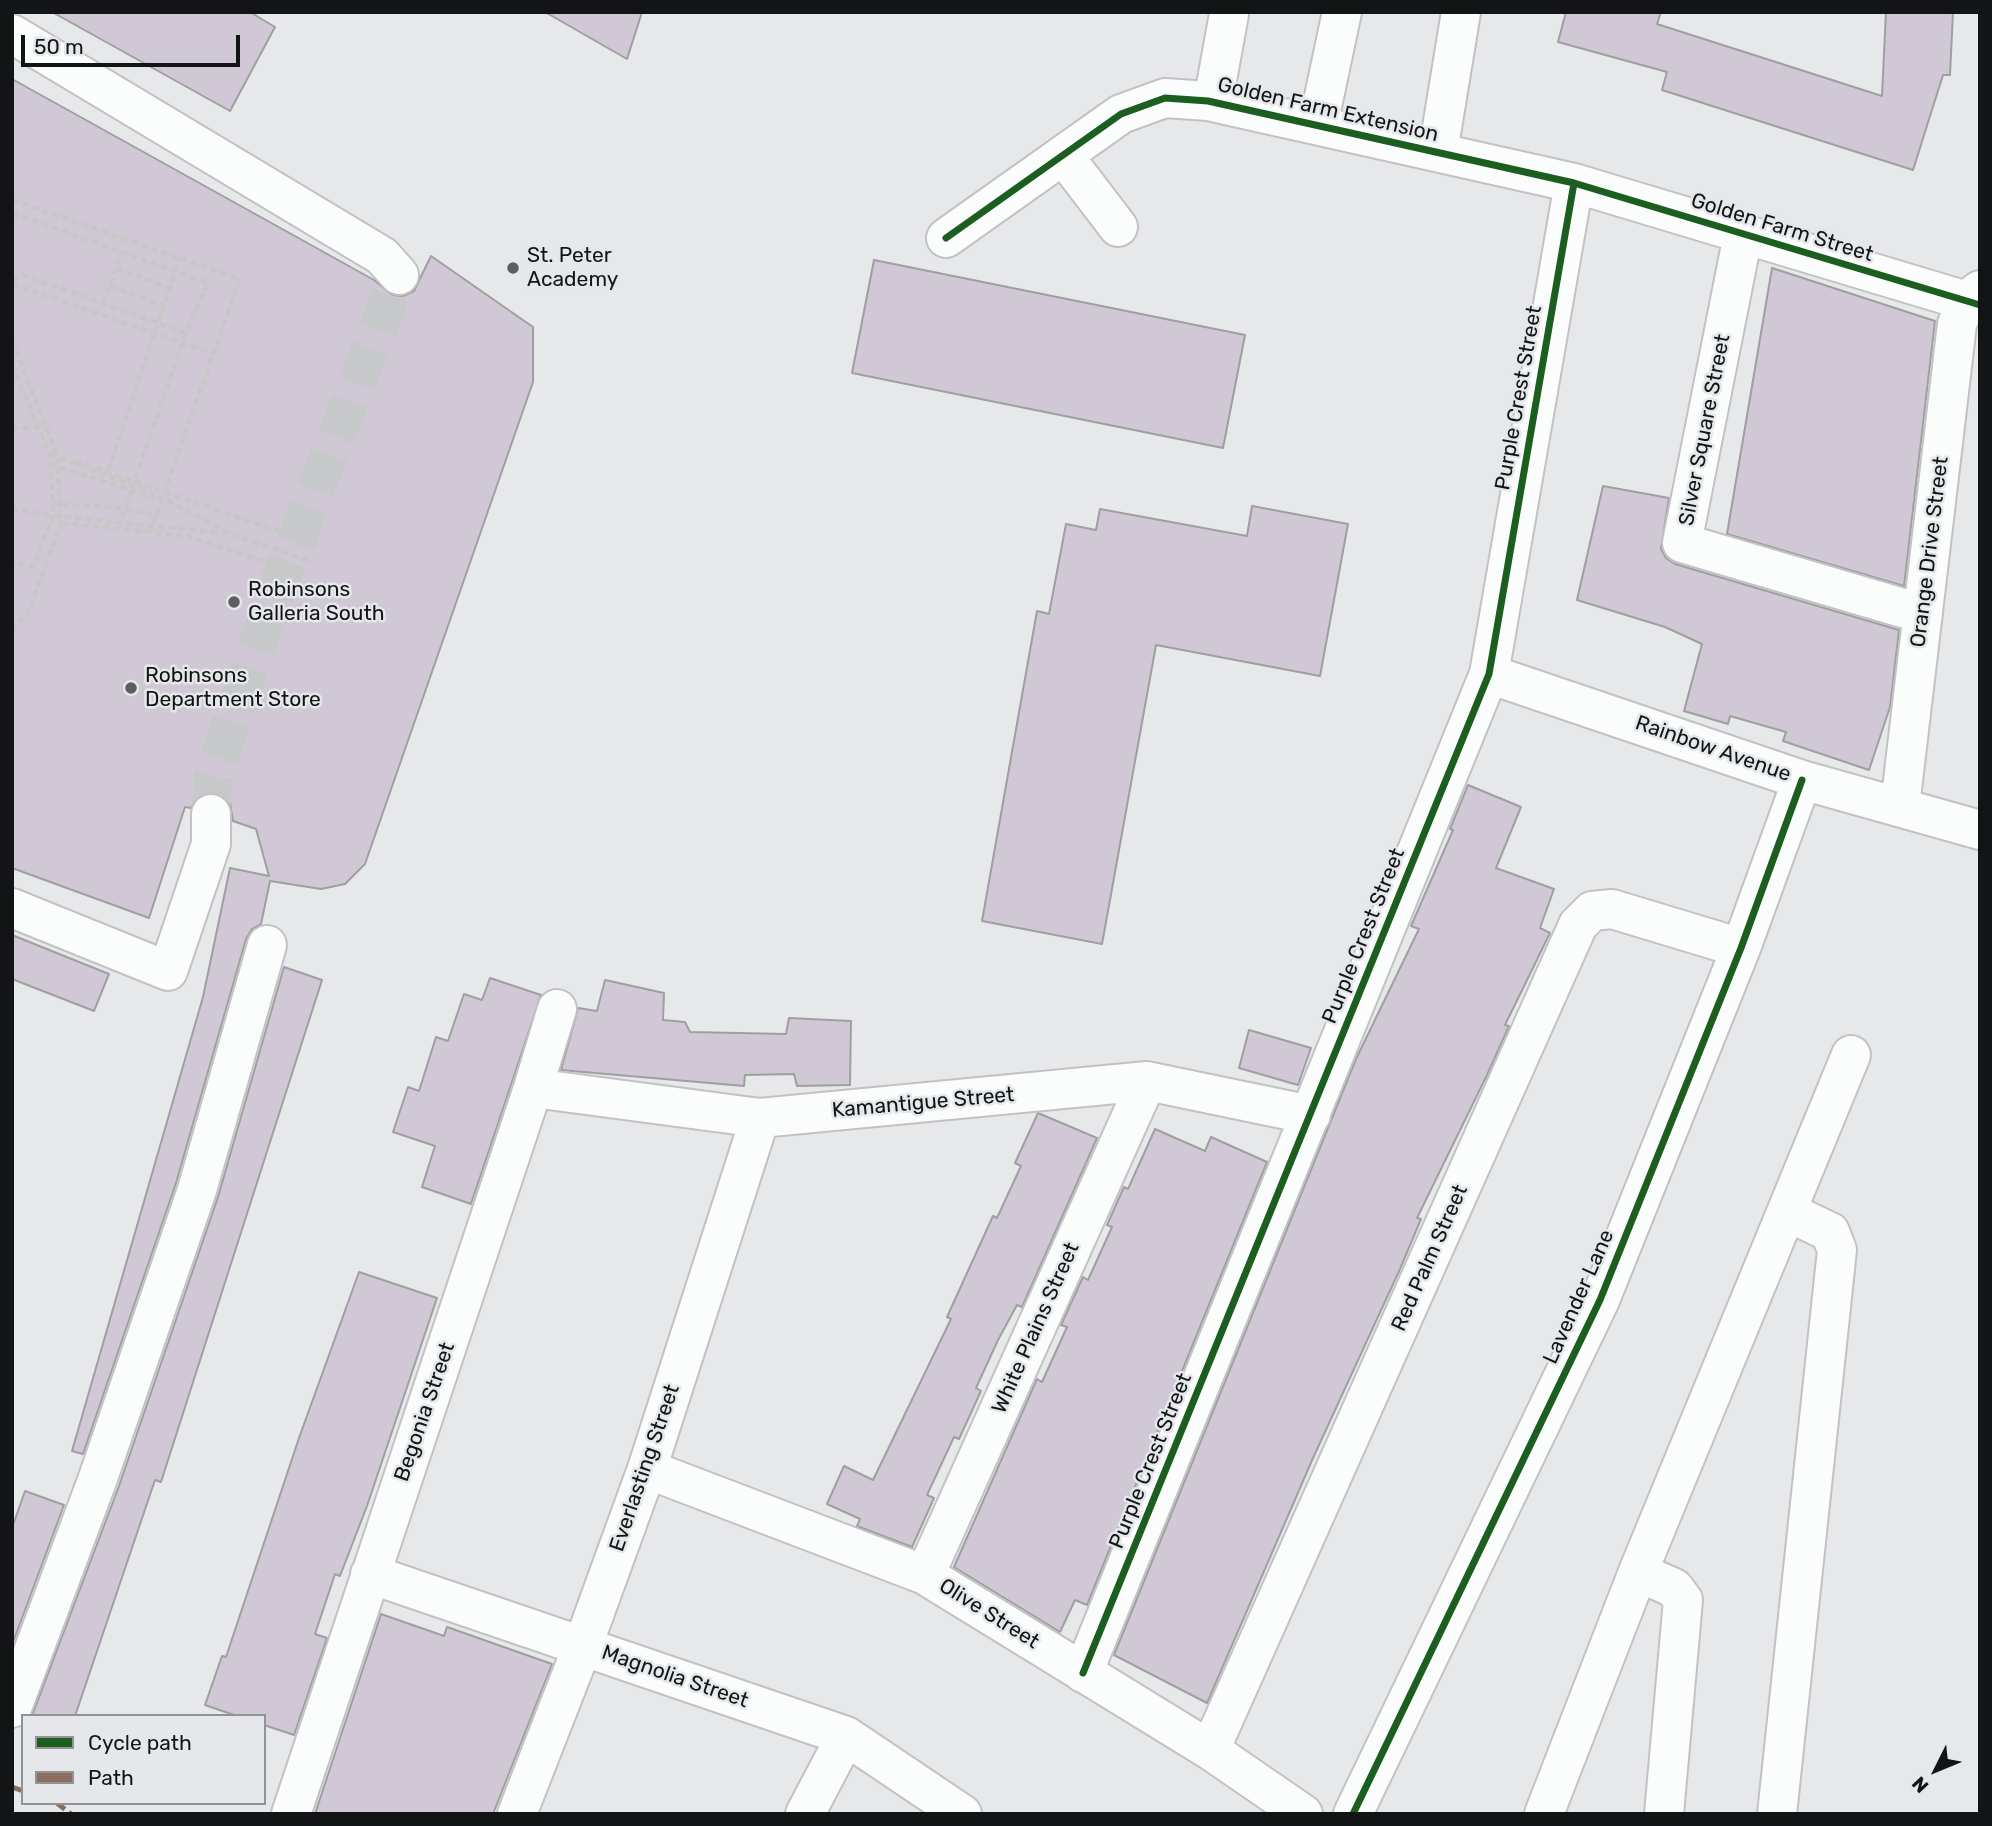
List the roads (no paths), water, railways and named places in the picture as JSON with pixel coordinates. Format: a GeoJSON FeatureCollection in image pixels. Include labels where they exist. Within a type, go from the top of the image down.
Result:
{"type":"FeatureCollection","features":[{"type":"Feature","properties":{"kind":"street"},"geometry":{"type":"LineString","coordinates":[[1318,125],[1342,12]]}},
{"type":"Feature","properties":{"kind":"street"},"geometry":{"type":"LineString","coordinates":[[1438,152],[1461,12]]}},
{"type":"Feature","properties":{"kind":"street"},"geometry":{"type":"LineString","coordinates":[[1213,102],[1229,14]]}},
{"type":"Feature","properties":{"kind":"street"},"geometry":{"type":"LineString","coordinates":[[12,34],[382,256],[399,275]]}},
{"type":"Feature","properties":{"kind":"street","name":"Golden Farm Extension"},"geometry":{"type":"LineString","coordinates":[[946,239],[1121,114],[1165,98],[1213,102],[1574,183]]}},
{"type":"Feature","properties":{"kind":"street"},"geometry":{"type":"LineString","coordinates":[[1063,155],[1118,227]]}},
{"type":"Feature","properties":{"kind":"street","name":"Golden Farm Street"},"geometry":{"type":"LineString","coordinates":[[1574,183],[1743,235],[1976,299]]}},
{"type":"Feature","properties":{"kind":"street","name":"Purple Crest Street"},"geometry":{"type":"LineString","coordinates":[[1083,1673],[1489,674],[1574,183]]}},
{"type":"Feature","properties":{"kind":"street","name":"Silver Square Street"},"geometry":{"type":"LineString","coordinates":[[1743,235],[1682,543],[1923,614]]}},
{"type":"Feature","properties":{"kind":"street","name":"Orange Drive Street"},"geometry":{"type":"LineString","coordinates":[[1900,806],[1956,324],[1976,299]]}},
{"type":"Feature","properties":{"kind":"street","name":"Rainbow Avenue"},"geometry":{"type":"LineString","coordinates":[[1489,674],[1802,780],[1980,830]]}},
{"type":"Feature","properties":{"kind":"street","name":"Lavender Lane"},"geometry":{"type":"LineString","coordinates":[[1353,1814],[1600,1300],[1741,948],[1802,780]]}},
{"type":"Feature","properties":{"kind":"street"},"geometry":{"type":"LineString","coordinates":[[12,908],[169,971],[211,844],[211,814]]}},
{"type":"Feature","properties":{"kind":"street","name":"Red Palm Street"},"geometry":{"type":"LineString","coordinates":[[1210,1750],[1578,925],[1592,911],[1612,909],[1741,948]]}},
{"type":"Feature","properties":{"kind":"street"},"geometry":{"type":"LineString","coordinates":[[12,1707],[98,1478],[197,1190],[267,944]]}},
{"type":"Feature","properties":{"kind":"street","name":"Begonia Street"},"geometry":{"type":"LineString","coordinates":[[291,1814],[533,1088],[556,1009]]}},
{"type":"Feature","properties":{"kind":"street"},"geometry":{"type":"LineString","coordinates":[[1544,1814],[1638,1573],[1851,1055]]}},
{"type":"Feature","properties":{"kind":"street","name":"Kamantigue Street"},"geometry":{"type":"LineString","coordinates":[[533,1088],[760,1118],[1147,1081],[1311,1115]]}},
{"type":"Feature","properties":{"kind":"street","name":"White Plains Street"},"geometry":{"type":"LineString","coordinates":[[925,1575],[1147,1081]]}},
{"type":"Feature","properties":{"kind":"street","name":"Everlasting Street"},"geometry":{"type":"LineString","coordinates":[[517,1814],[583,1645],[647,1469],[760,1118]]}},
{"type":"Feature","properties":{"kind":"street"},"geometry":{"type":"LineString","coordinates":[[1777,1814],[1838,1250],[1830,1232],[1788,1212]]}},
{"type":"Feature","properties":{"kind":"street","name":"Olive Street"},"geometry":{"type":"LineString","coordinates":[[647,1469],[925,1575],[1210,1750],[1303,1814]]}},
{"type":"Feature","properties":{"kind":"street"},"geometry":{"type":"LineString","coordinates":[[1638,1573],[1674,1588],[1683,1600],[1664,1814]]}},
{"type":"Feature","properties":{"kind":"street","name":"Magnolia Street"},"geometry":{"type":"LineString","coordinates":[[370,1574],[846,1736],[962,1814]]}},
{"type":"Feature","properties":{"kind":"street"},"geometry":{"type":"LineString","coordinates":[[805,1814],[846,1736]]}},
{"type":"Feature","properties":{"kind":"tunnel"},"geometry":{"type":"LineString","coordinates":[[211,814],[213,777],[273,599],[399,275]]}},
{"type":"Feature","properties":{"kind":"place","name":"St. Peter Academy"},"geometry":{"type":"Point","coordinates":[513,268]}},
{"type":"Feature","properties":{"kind":"place","name":"Robinsons Galleria South"},"geometry":{"type":"Point","coordinates":[234,602]}},
{"type":"Feature","properties":{"kind":"place","name":"Robinsons Department Store"},"geometry":{"type":"Point","coordinates":[131,688]}}]}
